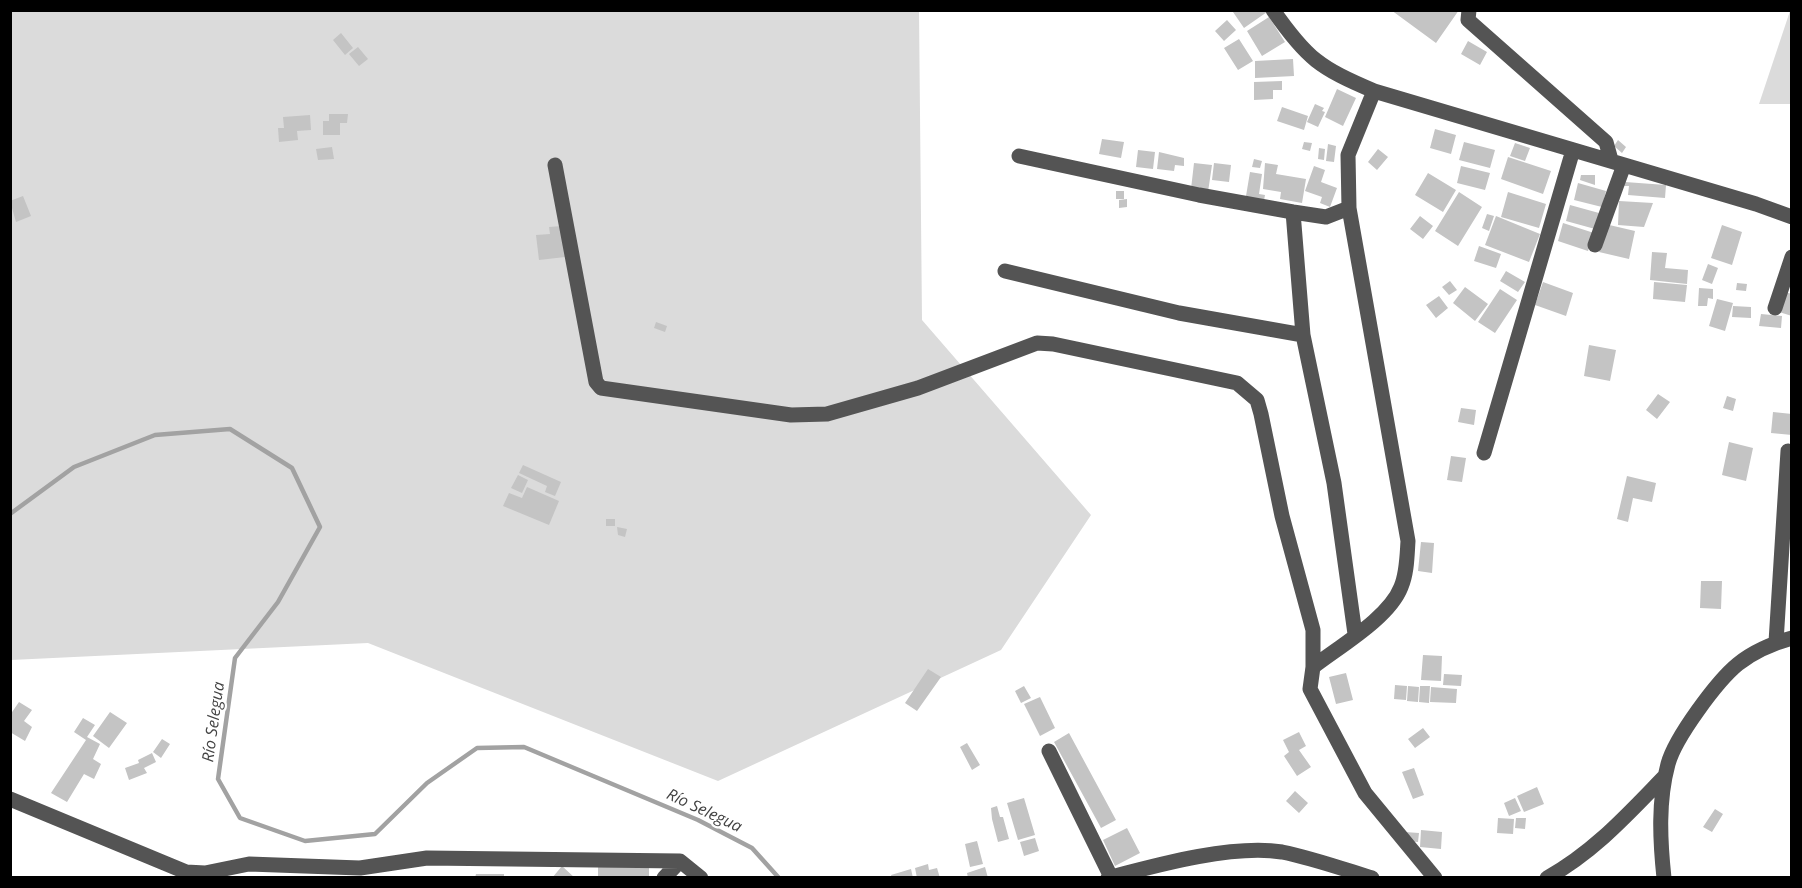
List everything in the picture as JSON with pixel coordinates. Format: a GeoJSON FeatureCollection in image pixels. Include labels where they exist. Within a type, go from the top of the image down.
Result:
{"type":"FeatureCollection","features":[{"type":"Feature","properties":{"kind":"street"},"geometry":{"type":"LineString","coordinates":[[1273,10],[1298,46],[1329,71],[1374,91],[1617,162],[1791,217]]}},
{"type":"Feature","properties":{"kind":"street"},"geometry":{"type":"LineString","coordinates":[[1469,10],[1468,20],[1606,142],[1617,162],[1595,245]]}},
{"type":"Feature","properties":{"kind":"street"},"geometry":{"type":"LineString","coordinates":[[1313,667],[1390,607],[1396,597],[1406,567],[1408,541],[1349,208],[1348,155],[1374,91]]}},
{"type":"Feature","properties":{"kind":"street"},"geometry":{"type":"LineString","coordinates":[[1484,453],[1573,150]]}},
{"type":"Feature","properties":{"kind":"street"},"geometry":{"type":"LineString","coordinates":[[1018,156],[1199,195],[1293,212],[1326,217],[1349,208]]}},
{"type":"Feature","properties":{"kind":"street"},"geometry":{"type":"LineString","coordinates":[[555,165],[596,382],[601,388],[791,415],[827,414],[918,388],[1037,343],[1053,344],[1237,383],[1257,400],[1282,516],[1313,630],[1313,667],[1310,689],[1365,794],[1435,878]]}},
{"type":"Feature","properties":{"kind":"street"},"geometry":{"type":"LineString","coordinates":[[1293,212],[1303,334],[1334,483],[1355,634]]}},
{"type":"Feature","properties":{"kind":"street"},"geometry":{"type":"LineString","coordinates":[[1775,308],[1791,257]]}},
{"type":"Feature","properties":{"kind":"street"},"geometry":{"type":"LineString","coordinates":[[1005,271],[1179,313],[1303,334]]}},
{"type":"Feature","properties":{"kind":"street"},"geometry":{"type":"LineString","coordinates":[[1776,642],[1788,451]]}},
{"type":"Feature","properties":{"kind":"street"},"geometry":{"type":"LineString","coordinates":[[1664,878],[1659,832],[1665,776],[1669,761],[1695,714],[1738,664],[1776,642],[1791,638]]}},
{"type":"Feature","properties":{"kind":"street"},"geometry":{"type":"LineString","coordinates":[[1049,751],[1110,877],[1155,866],[1260,850],[1283,852],[1372,878]]}},
{"type":"Feature","properties":{"kind":"street"},"geometry":{"type":"LineString","coordinates":[[1547,878],[1578,859],[1615,829],[1665,776]]}},
{"type":"Feature","properties":{"kind":"street"},"geometry":{"type":"LineString","coordinates":[[10,799],[186,872],[205,873],[249,864],[360,868],[427,858],[680,861],[701,878]]}},
{"type":"Feature","properties":{"kind":"street"},"geometry":{"type":"LineString","coordinates":[[664,878],[680,861]]}},
{"type":"Feature","properties":{"kind":"shaded area"},"geometry":{"type":"Polygon","coordinates":[[[10,11],[919,11],[922,320],[1091,515],[1001,650],[718,781],[368,643],[11,660],[10,11]]]}},
{"type":"Feature","properties":{"kind":"shaded area"},"geometry":{"type":"Polygon","coordinates":[[[1790,11],[1791,104],[1759,104],[1790,11]]]}},
{"type":"Feature","properties":{"kind":"building"},"geometry":{"type":"Polygon","coordinates":[[[1235,10],[1266,10],[1267,12],[1244,28],[1233,12],[1235,10]]]}},
{"type":"Feature","properties":{"kind":"building"},"geometry":{"type":"Polygon","coordinates":[[[1391,10],[1459,10],[1436,43],[1391,10]]]}},
{"type":"Feature","properties":{"kind":"building"},"geometry":{"type":"Polygon","coordinates":[[[1269,17],[1285,42],[1262,56],[1247,31],[1269,17]]]}},
{"type":"Feature","properties":{"kind":"building"},"geometry":{"type":"Polygon","coordinates":[[[1227,20],[1236,30],[1224,41],[1215,31],[1227,20]]]}},
{"type":"Feature","properties":{"kind":"building"},"geometry":{"type":"Polygon","coordinates":[[[341,33],[353,48],[345,55],[333,40],[341,33]]]}},
{"type":"Feature","properties":{"kind":"building"},"geometry":{"type":"Polygon","coordinates":[[[1239,39],[1253,61],[1238,70],[1224,48],[1239,39]]]}},
{"type":"Feature","properties":{"kind":"building"},"geometry":{"type":"Polygon","coordinates":[[[1468,41],[1487,52],[1480,65],[1461,54],[1468,41]]]}},
{"type":"Feature","properties":{"kind":"building"},"geometry":{"type":"Polygon","coordinates":[[[358,47],[368,59],[359,66],[349,54],[358,47]]]}},
{"type":"Feature","properties":{"kind":"building"},"geometry":{"type":"Polygon","coordinates":[[[1293,59],[1294,76],[1255,78],[1255,61],[1293,59]]]}},
{"type":"Feature","properties":{"kind":"building"},"geometry":{"type":"Polygon","coordinates":[[[1282,81],[1282,90],[1273,90],[1273,99],[1254,100],[1254,82],[1282,81]]]}},
{"type":"Feature","properties":{"kind":"building"},"geometry":{"type":"Polygon","coordinates":[[[1337,89],[1356,98],[1343,126],[1325,117],[1337,89]]]}},
{"type":"Feature","properties":{"kind":"building"},"geometry":{"type":"Polygon","coordinates":[[[1315,104],[1324,108],[1322,111],[1325,112],[1318,127],[1307,122],[1315,104]]]}},
{"type":"Feature","properties":{"kind":"building"},"geometry":{"type":"Polygon","coordinates":[[[1282,107],[1308,116],[1304,130],[1277,121],[1282,107]]]}},
{"type":"Feature","properties":{"kind":"building"},"geometry":{"type":"Polygon","coordinates":[[[329,114],[348,114],[347,123],[340,123],[340,135],[323,135],[323,121],[329,121],[329,114]]]}},
{"type":"Feature","properties":{"kind":"building"},"geometry":{"type":"Polygon","coordinates":[[[310,115],[311,130],[297,131],[298,140],[279,142],[278,128],[284,128],[283,117],[310,115]]]}},
{"type":"Feature","properties":{"kind":"building"},"geometry":{"type":"Polygon","coordinates":[[[1435,129],[1456,135],[1451,154],[1430,148],[1435,129]]]}},
{"type":"Feature","properties":{"kind":"building"},"geometry":{"type":"Polygon","coordinates":[[[1102,139],[1124,142],[1121,158],[1099,154],[1102,139]]]}},
{"type":"Feature","properties":{"kind":"building"},"geometry":{"type":"Polygon","coordinates":[[[1618,140],[1626,147],[1622,153],[1614,146],[1618,140]]]}},
{"type":"Feature","properties":{"kind":"building"},"geometry":{"type":"Polygon","coordinates":[[[1304,142],[1312,143],[1310,151],[1302,149],[1304,142]]]}},
{"type":"Feature","properties":{"kind":"building"},"geometry":{"type":"Polygon","coordinates":[[[1464,142],[1495,150],[1490,168],[1459,160],[1464,142]]]}},
{"type":"Feature","properties":{"kind":"building"},"geometry":{"type":"Polygon","coordinates":[[[1515,143],[1530,148],[1525,161],[1510,156],[1515,143]]]}},
{"type":"Feature","properties":{"kind":"building"},"geometry":{"type":"Polygon","coordinates":[[[1328,144],[1336,146],[1334,162],[1326,161],[1328,144]]]}},
{"type":"Feature","properties":{"kind":"building"},"geometry":{"type":"Polygon","coordinates":[[[332,147],[334,159],[318,160],[316,149],[332,147]]]}},
{"type":"Feature","properties":{"kind":"building"},"geometry":{"type":"Polygon","coordinates":[[[1319,148],[1325,149],[1324,160],[1318,159],[1319,148]]]}},
{"type":"Feature","properties":{"kind":"building"},"geometry":{"type":"Polygon","coordinates":[[[1378,149],[1388,157],[1377,170],[1368,162],[1378,149]]]}},
{"type":"Feature","properties":{"kind":"building"},"geometry":{"type":"Polygon","coordinates":[[[1138,150],[1155,152],[1153,169],[1136,167],[1138,150]]]}},
{"type":"Feature","properties":{"kind":"building"},"geometry":{"type":"Polygon","coordinates":[[[1159,152],[1184,158],[1184,166],[1175,165],[1174,171],[1157,169],[1159,152]]]}},
{"type":"Feature","properties":{"kind":"building"},"geometry":{"type":"Polygon","coordinates":[[[1508,157],[1551,171],[1543,194],[1501,179],[1508,157]]]}},
{"type":"Feature","properties":{"kind":"building"},"geometry":{"type":"Polygon","coordinates":[[[1254,159],[1262,161],[1260,168],[1252,167],[1254,159]]]}},
{"type":"Feature","properties":{"kind":"building"},"geometry":{"type":"Polygon","coordinates":[[[1194,163],[1212,165],[1208,192],[1191,189],[1194,163]]]}},
{"type":"Feature","properties":{"kind":"building"},"geometry":{"type":"Polygon","coordinates":[[[1214,163],[1231,165],[1229,182],[1212,180],[1214,163]]]}},
{"type":"Feature","properties":{"kind":"building"},"geometry":{"type":"Polygon","coordinates":[[[1265,163],[1278,165],[1276,174],[1306,179],[1302,203],[1280,199],[1281,192],[1263,189],[1265,163]]]}},
{"type":"Feature","properties":{"kind":"building"},"geometry":{"type":"Polygon","coordinates":[[[1314,166],[1325,170],[1321,182],[1337,188],[1330,207],[1320,203],[1322,197],[1305,191],[1314,166]]]}},
{"type":"Feature","properties":{"kind":"building"},"geometry":{"type":"Polygon","coordinates":[[[1461,166],[1490,173],[1485,190],[1457,183],[1461,166]]]}},
{"type":"Feature","properties":{"kind":"building"},"geometry":{"type":"Polygon","coordinates":[[[1250,172],[1262,174],[1259,194],[1265,195],[1263,206],[1245,202],[1250,172]]]}},
{"type":"Feature","properties":{"kind":"building"},"geometry":{"type":"Polygon","coordinates":[[[1428,173],[1456,190],[1443,212],[1415,195],[1428,173]]]}},
{"type":"Feature","properties":{"kind":"building"},"geometry":{"type":"Polygon","coordinates":[[[1581,175],[1595,175],[1595,185],[1580,180],[1581,175]]]}},
{"type":"Feature","properties":{"kind":"building"},"geometry":{"type":"Polygon","coordinates":[[[1625,182],[1666,185],[1665,198],[1628,195],[1629,186],[1624,186],[1625,182]]]}},
{"type":"Feature","properties":{"kind":"building"},"geometry":{"type":"Polygon","coordinates":[[[1578,183],[1606,191],[1602,207],[1574,200],[1578,183]]]}},
{"type":"Feature","properties":{"kind":"building"},"geometry":{"type":"Polygon","coordinates":[[[1116,191],[1124,191],[1124,199],[1116,199],[1116,191]]]}},
{"type":"Feature","properties":{"kind":"building"},"geometry":{"type":"Polygon","coordinates":[[[1459,192],[1482,207],[1458,246],[1435,231],[1459,192]]]}},
{"type":"Feature","properties":{"kind":"building"},"geometry":{"type":"Polygon","coordinates":[[[1508,192],[1546,204],[1539,228],[1501,217],[1508,192]]]}},
{"type":"Feature","properties":{"kind":"building"},"geometry":{"type":"Polygon","coordinates":[[[23,196],[31,216],[16,222],[10,201],[23,196]]]}},
{"type":"Feature","properties":{"kind":"building"},"geometry":{"type":"Polygon","coordinates":[[[1127,199],[1127,207],[1119,208],[1119,200],[1127,199]]]}},
{"type":"Feature","properties":{"kind":"building"},"geometry":{"type":"Polygon","coordinates":[[[1619,201],[1653,203],[1644,227],[1618,225],[1619,201]]]}},
{"type":"Feature","properties":{"kind":"building"},"geometry":{"type":"Polygon","coordinates":[[[1570,205],[1599,213],[1595,229],[1566,221],[1570,205]]]}},
{"type":"Feature","properties":{"kind":"building"},"geometry":{"type":"Polygon","coordinates":[[[1487,214],[1494,216],[1489,231],[1482,228],[1487,214]]]}},
{"type":"Feature","properties":{"kind":"building"},"geometry":{"type":"Polygon","coordinates":[[[1420,216],[1433,226],[1423,239],[1410,229],[1420,216]]]}},
{"type":"Feature","properties":{"kind":"building"},"geometry":{"type":"Polygon","coordinates":[[[1496,216],[1540,234],[1529,262],[1485,245],[1496,216]]]}},
{"type":"Feature","properties":{"kind":"building"},"geometry":{"type":"Polygon","coordinates":[[[1563,223],[1594,233],[1588,251],[1558,241],[1563,223]]]}},
{"type":"Feature","properties":{"kind":"building"},"geometry":{"type":"Polygon","coordinates":[[[1605,224],[1635,231],[1629,259],[1599,252],[1605,224]]]}},
{"type":"Feature","properties":{"kind":"building"},"geometry":{"type":"Polygon","coordinates":[[[1722,225],[1742,232],[1732,265],[1711,258],[1722,225]]]}},
{"type":"Feature","properties":{"kind":"building"},"geometry":{"type":"Polygon","coordinates":[[[562,226],[565,257],[539,260],[536,235],[550,234],[549,227],[562,226]]]}},
{"type":"Feature","properties":{"kind":"building"},"geometry":{"type":"Polygon","coordinates":[[[1479,246],[1501,254],[1496,268],[1474,261],[1479,246]]]}},
{"type":"Feature","properties":{"kind":"building"},"geometry":{"type":"Polygon","coordinates":[[[1652,252],[1667,253],[1665,268],[1688,270],[1687,284],[1650,280],[1652,252]]]}},
{"type":"Feature","properties":{"kind":"building"},"geometry":{"type":"Polygon","coordinates":[[[1708,264],[1718,268],[1712,284],[1702,280],[1708,264]]]}},
{"type":"Feature","properties":{"kind":"building"},"geometry":{"type":"Polygon","coordinates":[[[1506,271],[1525,282],[1518,292],[1500,281],[1506,271]]]}},
{"type":"Feature","properties":{"kind":"building"},"geometry":{"type":"Polygon","coordinates":[[[1450,281],[1457,290],[1449,295],[1442,287],[1450,281]]]}},
{"type":"Feature","properties":{"kind":"building"},"geometry":{"type":"Polygon","coordinates":[[[1543,282],[1573,293],[1566,316],[1535,305],[1543,282]]]}},
{"type":"Feature","properties":{"kind":"building"},"geometry":{"type":"Polygon","coordinates":[[[1654,282],[1687,285],[1685,302],[1653,299],[1654,282]]]}},
{"type":"Feature","properties":{"kind":"building"},"geometry":{"type":"Polygon","coordinates":[[[1737,283],[1747,284],[1746,291],[1736,290],[1737,283]]]}},
{"type":"Feature","properties":{"kind":"building"},"geometry":{"type":"Polygon","coordinates":[[[1465,287],[1488,304],[1475,321],[1453,303],[1465,287]]]}},
{"type":"Feature","properties":{"kind":"building"},"geometry":{"type":"Polygon","coordinates":[[[1699,288],[1713,289],[1713,299],[1708,298],[1707,306],[1698,306],[1699,288]]]}},
{"type":"Feature","properties":{"kind":"building"},"geometry":{"type":"Polygon","coordinates":[[[1500,289],[1517,300],[1495,333],[1478,322],[1500,289]]]}},
{"type":"Feature","properties":{"kind":"building"},"geometry":{"type":"Polygon","coordinates":[[[1785,292],[1792,294],[1792,316],[1779,312],[1785,292]]]}},
{"type":"Feature","properties":{"kind":"building"},"geometry":{"type":"Polygon","coordinates":[[[1439,296],[1448,308],[1436,318],[1426,305],[1439,296]]]}},
{"type":"Feature","properties":{"kind":"building"},"geometry":{"type":"Polygon","coordinates":[[[1717,299],[1733,303],[1725,331],[1709,326],[1717,299]]]}},
{"type":"Feature","properties":{"kind":"building"},"geometry":{"type":"Polygon","coordinates":[[[1733,306],[1751,307],[1751,318],[1732,317],[1733,306]]]}},
{"type":"Feature","properties":{"kind":"building"},"geometry":{"type":"Polygon","coordinates":[[[1761,314],[1782,316],[1781,328],[1759,326],[1761,314]]]}},
{"type":"Feature","properties":{"kind":"building"},"geometry":{"type":"Polygon","coordinates":[[[656,322],[667,326],[665,332],[654,328],[656,322]]]}},
{"type":"Feature","properties":{"kind":"building"},"geometry":{"type":"Polygon","coordinates":[[[1589,345],[1616,350],[1610,381],[1584,376],[1589,345]]]}},
{"type":"Feature","properties":{"kind":"building"},"geometry":{"type":"Polygon","coordinates":[[[1658,394],[1670,402],[1657,419],[1646,410],[1658,394]]]}},
{"type":"Feature","properties":{"kind":"building"},"geometry":{"type":"Polygon","coordinates":[[[1727,396],[1736,399],[1733,411],[1723,408],[1727,396]]]}},
{"type":"Feature","properties":{"kind":"building"},"geometry":{"type":"Polygon","coordinates":[[[1461,408],[1476,410],[1474,425],[1458,422],[1461,408]]]}},
{"type":"Feature","properties":{"kind":"building"},"geometry":{"type":"Polygon","coordinates":[[[1773,412],[1792,414],[1792,435],[1771,433],[1773,412]]]}},
{"type":"Feature","properties":{"kind":"building"},"geometry":{"type":"Polygon","coordinates":[[[1729,442],[1753,448],[1746,481],[1722,475],[1729,442]]]}},
{"type":"Feature","properties":{"kind":"building"},"geometry":{"type":"Polygon","coordinates":[[[1451,456],[1466,458],[1462,482],[1447,480],[1451,456]]]}},
{"type":"Feature","properties":{"kind":"building"},"geometry":{"type":"Polygon","coordinates":[[[523,465],[561,482],[555,496],[545,492],[547,486],[519,473],[523,465]]]}},
{"type":"Feature","properties":{"kind":"building"},"geometry":{"type":"Polygon","coordinates":[[[518,475],[528,480],[522,493],[511,488],[518,475]]]}},
{"type":"Feature","properties":{"kind":"building"},"geometry":{"type":"Polygon","coordinates":[[[1627,476],[1656,483],[1652,502],[1633,498],[1628,522],[1617,519],[1627,476]]]}},
{"type":"Feature","properties":{"kind":"building"},"geometry":{"type":"Polygon","coordinates":[[[527,487],[559,501],[549,525],[503,506],[509,493],[522,498],[527,487]]]}},
{"type":"Feature","properties":{"kind":"building"},"geometry":{"type":"Polygon","coordinates":[[[606,519],[615,519],[615,526],[606,526],[606,519]]]}},
{"type":"Feature","properties":{"kind":"building"},"geometry":{"type":"Polygon","coordinates":[[[617,527],[627,529],[625,537],[618,535],[617,527]]]}},
{"type":"Feature","properties":{"kind":"building"},"geometry":{"type":"Polygon","coordinates":[[[1421,542],[1434,543],[1432,573],[1418,571],[1421,542]]]}},
{"type":"Feature","properties":{"kind":"building"},"geometry":{"type":"Polygon","coordinates":[[[1701,581],[1722,581],[1721,609],[1700,608],[1701,581]]]}},
{"type":"Feature","properties":{"kind":"building"},"geometry":{"type":"Polygon","coordinates":[[[1423,655],[1442,656],[1441,681],[1421,680],[1423,655]]]}},
{"type":"Feature","properties":{"kind":"building"},"geometry":{"type":"Polygon","coordinates":[[[928,669],[941,677],[917,711],[905,703],[928,669]]]}},
{"type":"Feature","properties":{"kind":"building"},"geometry":{"type":"Polygon","coordinates":[[[1346,673],[1353,700],[1336,704],[1329,677],[1346,673]]]}},
{"type":"Feature","properties":{"kind":"building"},"geometry":{"type":"Polygon","coordinates":[[[1444,674],[1462,675],[1461,686],[1443,685],[1444,674]]]}},
{"type":"Feature","properties":{"kind":"building"},"geometry":{"type":"Polygon","coordinates":[[[1395,685],[1407,686],[1406,700],[1394,699],[1395,685]]]}},
{"type":"Feature","properties":{"kind":"building"},"geometry":{"type":"Polygon","coordinates":[[[1024,686],[1031,698],[1021,703],[1015,691],[1024,686]]]}},
{"type":"Feature","properties":{"kind":"building"},"geometry":{"type":"Polygon","coordinates":[[[1408,686],[1419,687],[1418,702],[1407,701],[1408,686]]]}},
{"type":"Feature","properties":{"kind":"building"},"geometry":{"type":"Polygon","coordinates":[[[1420,686],[1430,686],[1429,703],[1419,702],[1420,686]]]}},
{"type":"Feature","properties":{"kind":"building"},"geometry":{"type":"Polygon","coordinates":[[[1431,687],[1457,689],[1456,703],[1430,702],[1431,687]]]}},
{"type":"Feature","properties":{"kind":"building"},"geometry":{"type":"Polygon","coordinates":[[[1040,697],[1055,728],[1040,736],[1024,704],[1040,697]]]}},
{"type":"Feature","properties":{"kind":"building"},"geometry":{"type":"Polygon","coordinates":[[[19,702],[32,710],[24,721],[32,727],[25,741],[10,732],[10,715],[19,702]]]}},
{"type":"Feature","properties":{"kind":"building"},"geometry":{"type":"Polygon","coordinates":[[[110,712],[127,723],[109,748],[93,736],[110,712]]]}},
{"type":"Feature","properties":{"kind":"building"},"geometry":{"type":"Polygon","coordinates":[[[83,718],[95,725],[87,737],[100,744],[93,759],[101,764],[94,779],[84,774],[67,802],[51,793],[86,740],[74,732],[83,718]]]}},
{"type":"Feature","properties":{"kind":"building"},"geometry":{"type":"Polygon","coordinates":[[[1423,728],[1430,737],[1415,748],[1408,739],[1423,728]]]}},
{"type":"Feature","properties":{"kind":"building"},"geometry":{"type":"Polygon","coordinates":[[[1299,732],[1306,746],[1299,750],[1311,767],[1297,776],[1284,756],[1289,752],[1283,740],[1299,732]]]}},
{"type":"Feature","properties":{"kind":"building"},"geometry":{"type":"Polygon","coordinates":[[[1069,733],[1116,820],[1101,828],[1054,742],[1069,733]]]}},
{"type":"Feature","properties":{"kind":"building"},"geometry":{"type":"Polygon","coordinates":[[[162,739],[170,744],[161,758],[153,752],[162,739]]]}},
{"type":"Feature","properties":{"kind":"building"},"geometry":{"type":"Polygon","coordinates":[[[967,743],[980,765],[972,770],[960,747],[967,743]]]}},
{"type":"Feature","properties":{"kind":"building"},"geometry":{"type":"Polygon","coordinates":[[[152,753],[156,762],[144,768],[147,773],[129,780],[125,768],[139,763],[138,760],[152,753]]]}},
{"type":"Feature","properties":{"kind":"building"},"geometry":{"type":"Polygon","coordinates":[[[1414,768],[1424,795],[1413,799],[1402,772],[1414,768]]]}},
{"type":"Feature","properties":{"kind":"building"},"geometry":{"type":"Polygon","coordinates":[[[1537,787],[1544,804],[1524,812],[1517,796],[1537,787]]]}},
{"type":"Feature","properties":{"kind":"building"},"geometry":{"type":"Polygon","coordinates":[[[1295,791],[1308,803],[1299,813],[1286,801],[1295,791]]]}},
{"type":"Feature","properties":{"kind":"building"},"geometry":{"type":"Polygon","coordinates":[[[1024,798],[1035,835],[1018,840],[1007,803],[1024,798]]]}},
{"type":"Feature","properties":{"kind":"building"},"geometry":{"type":"Polygon","coordinates":[[[1515,798],[1521,811],[1509,816],[1504,803],[1515,798]]]}},
{"type":"Feature","properties":{"kind":"building"},"geometry":{"type":"Polygon","coordinates":[[[997,806],[1000,817],[1003,817],[1009,839],[998,842],[991,808],[997,806]]]}},
{"type":"Feature","properties":{"kind":"building"},"geometry":{"type":"Polygon","coordinates":[[[1715,809],[1723,814],[1712,832],[1703,827],[1715,809]]]}},
{"type":"Feature","properties":{"kind":"building"},"geometry":{"type":"Polygon","coordinates":[[[1498,818],[1514,819],[1513,834],[1497,833],[1498,818]]]}},
{"type":"Feature","properties":{"kind":"building"},"geometry":{"type":"Polygon","coordinates":[[[1516,818],[1526,818],[1525,829],[1515,828],[1516,818]]]}},
{"type":"Feature","properties":{"kind":"building"},"geometry":{"type":"Polygon","coordinates":[[[1127,828],[1140,853],[1115,866],[1103,840],[1127,828]]]}},
{"type":"Feature","properties":{"kind":"building"},"geometry":{"type":"Polygon","coordinates":[[[1421,830],[1442,832],[1441,849],[1420,847],[1421,830]]]}},
{"type":"Feature","properties":{"kind":"building"},"geometry":{"type":"Polygon","coordinates":[[[1405,832],[1419,833],[1418,842],[1404,841],[1405,832]]]}},
{"type":"Feature","properties":{"kind":"building"},"geometry":{"type":"Polygon","coordinates":[[[1035,838],[1039,851],[1024,856],[1020,842],[1035,838]]]}},
{"type":"Feature","properties":{"kind":"building"},"geometry":{"type":"Polygon","coordinates":[[[977,841],[983,864],[970,867],[965,844],[977,841]]]}},
{"type":"Feature","properties":{"kind":"building"},"geometry":{"type":"Polygon","coordinates":[[[928,864],[929,870],[937,868],[940,878],[917,878],[915,868],[928,864]]]}},
{"type":"Feature","properties":{"kind":"building"},"geometry":{"type":"Polygon","coordinates":[[[598,865],[649,866],[649,878],[598,878],[598,865]]]}},
{"type":"Feature","properties":{"kind":"building"},"geometry":{"type":"Polygon","coordinates":[[[562,866],[575,878],[552,878],[562,866]]]}},
{"type":"Feature","properties":{"kind":"building"},"geometry":{"type":"Polygon","coordinates":[[[985,867],[988,878],[968,878],[967,873],[985,867]]]}},
{"type":"Feature","properties":{"kind":"building"},"geometry":{"type":"Polygon","coordinates":[[[911,869],[913,878],[892,878],[891,875],[911,869]]]}},
{"type":"Feature","properties":{"kind":"building"},"geometry":{"type":"Polygon","coordinates":[[[476,874],[504,874],[504,878],[475,878],[476,874]]]}},
{"type":"Feature","properties":{"kind":"waterway","name":"Río Selegua"},"geometry":{"type":"LineString","coordinates":[[10,514],[74,467],[155,435],[230,429],[292,468],[320,527],[278,602],[235,658],[218,779],[240,818],[305,841],[375,834],[427,783],[477,748],[524,747],[698,820],[752,848],[779,878]]}}]}
